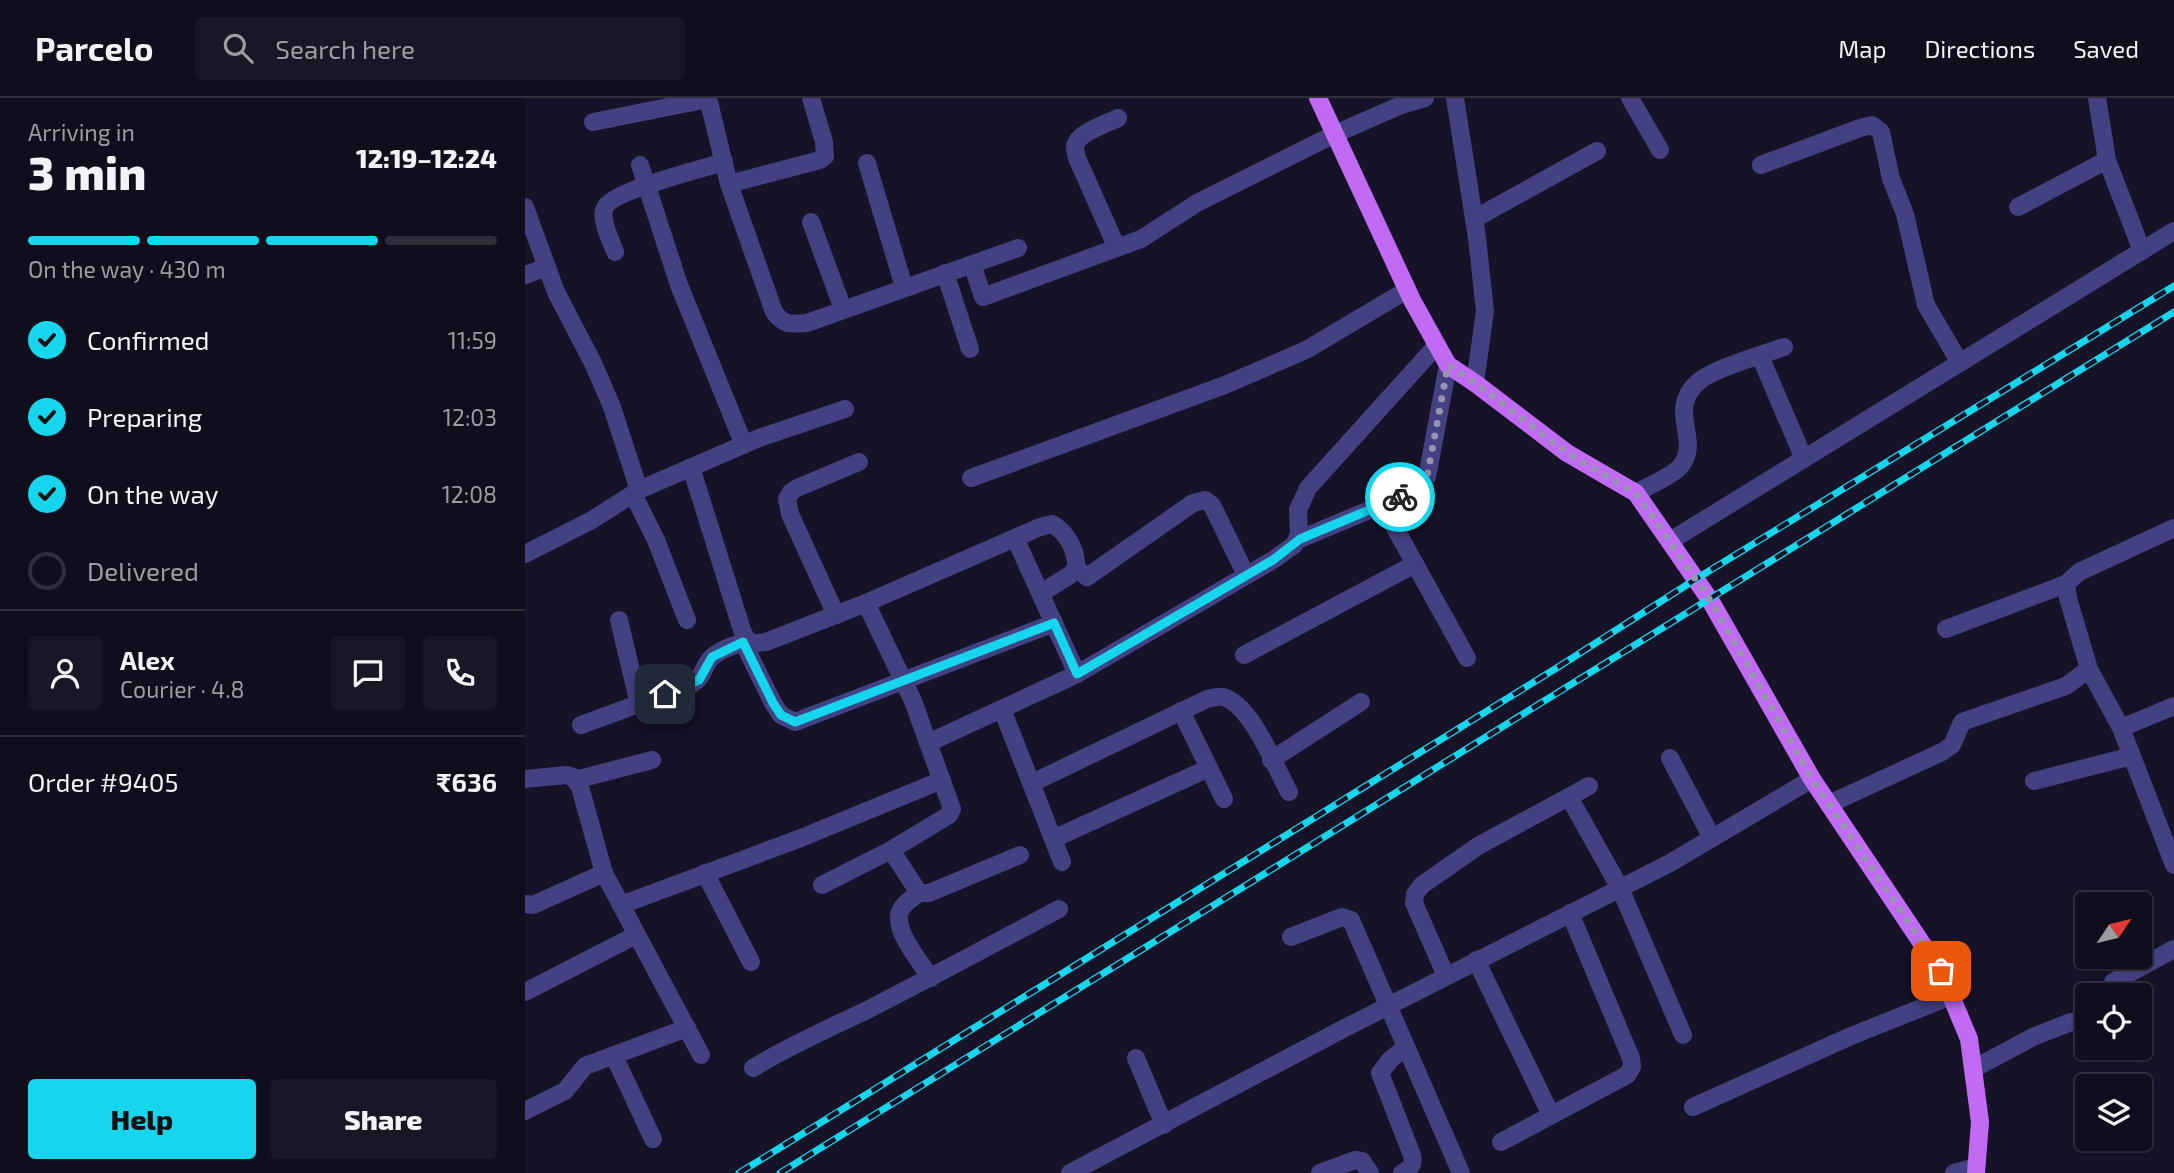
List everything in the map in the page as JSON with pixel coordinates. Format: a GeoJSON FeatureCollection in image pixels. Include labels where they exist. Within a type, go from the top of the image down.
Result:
{"type":"FeatureCollection","features":[{"type":"Feature","properties":{"kind":"main road"},"geometry":{"type":"LineString","coordinates":[[1318,98],[1407,290],[1448,365],[1567,453],[1636,493],[1710,600],[1812,779],[1941,971],[1969,1039],[1980,1122],[1976,1170]]}},
{"type":"Feature","properties":{"kind":"street"},"geometry":{"type":"LineString","coordinates":[[729,184],[820,160],[825,156],[824,142],[811,98]]}},
{"type":"Feature","properties":{"kind":"street"},"geometry":{"type":"LineString","coordinates":[[972,264],[983,297],[1117,248],[1141,239],[1197,202],[1335,134],[1401,105],[1425,98]]}},
{"type":"Feature","properties":{"kind":"street"},"geometry":{"type":"LineString","coordinates":[[1455,98],[1485,311],[1475,383]]}},
{"type":"Feature","properties":{"kind":"street"},"geometry":{"type":"LineString","coordinates":[[1630,98],[1660,150]]}},
{"type":"Feature","properties":{"kind":"street"},"geometry":{"type":"LineString","coordinates":[[2097,98],[2107,160],[2142,251]]}},
{"type":"Feature","properties":{"kind":"street"},"geometry":{"type":"LineString","coordinates":[[593,121],[708,99],[729,184],[774,312],[780,321],[788,325],[807,323],[1018,248]]}},
{"type":"Feature","properties":{"kind":"street"},"geometry":{"type":"LineString","coordinates":[[1117,248],[1077,158],[1075,146],[1087,133],[1118,118]]}},
{"type":"Feature","properties":{"kind":"street"},"geometry":{"type":"LineString","coordinates":[[1761,165],[1872,125],[1881,132],[1891,179],[1905,215],[1926,305],[1960,363]]}},
{"type":"Feature","properties":{"kind":"street"},"geometry":{"type":"LineString","coordinates":[[1474,219],[1597,151]]}},
{"type":"Feature","properties":{"kind":"street"},"geometry":{"type":"LineString","coordinates":[[2018,207],[2107,160]]}},
{"type":"Feature","properties":{"kind":"street"},"geometry":{"type":"LineString","coordinates":[[615,252],[603,216],[604,207],[620,194],[723,162]]}},
{"type":"Feature","properties":{"kind":"street"},"geometry":{"type":"LineString","coordinates":[[867,163],[904,287]]}},
{"type":"Feature","properties":{"kind":"street"},"geometry":{"type":"LineString","coordinates":[[640,164],[679,285],[744,444]]}},
{"type":"Feature","properties":{"kind":"street"},"geometry":{"type":"LineString","coordinates":[[525,207],[556,292],[598,374],[636,492],[687,620]]}},
{"type":"Feature","properties":{"kind":"street"},"geometry":{"type":"LineString","coordinates":[[811,222],[843,309]]}},
{"type":"Feature","properties":{"kind":"street"},"geometry":{"type":"LineString","coordinates":[[1670,541],[2174,231]]}},
{"type":"Feature","properties":{"kind":"street"},"geometry":{"type":"LineString","coordinates":[[525,275],[547,267]]}},
{"type":"Feature","properties":{"kind":"street"},"geometry":{"type":"LineString","coordinates":[[945,273],[970,349]]}},
{"type":"Feature","properties":{"kind":"street"},"geometry":{"type":"LineString","coordinates":[[971,478],[1225,385],[1306,350],[1407,290]]}},
{"type":"Feature","properties":{"kind":"street"},"geometry":{"type":"LineString","coordinates":[[1297,539],[1298,510],[1308,488],[1437,345]]}},
{"type":"Feature","properties":{"kind":"street"},"geometry":{"type":"LineString","coordinates":[[1636,493],[1679,468],[1688,451],[1682,407],[1699,382],[1784,347]]}},
{"type":"Feature","properties":{"kind":"street"},"geometry":{"type":"LineString","coordinates":[[1760,356],[1804,459]]}},
{"type":"Feature","properties":{"kind":"street"},"geometry":{"type":"LineString","coordinates":[[928,743],[1077,674],[1246,575],[1297,539],[1398,498],[1419,485],[1427,477],[1448,365]]}},
{"type":"Feature","properties":{"kind":"street"},"geometry":{"type":"LineString","coordinates":[[525,554],[592,520],[636,492],[691,467],[744,444],[845,409]]}},
{"type":"Feature","properties":{"kind":"street"},"geometry":{"type":"LineString","coordinates":[[836,615],[790,514],[787,499],[797,488],[859,462]]}},
{"type":"Feature","properties":{"kind":"street"},"geometry":{"type":"LineString","coordinates":[[691,467],[745,641],[773,703],[781,715],[795,722],[1054,623]]}},
{"type":"Feature","properties":{"kind":"street"},"geometry":{"type":"LineString","coordinates":[[1398,498],[1391,509],[1395,528],[1467,658]]}},
{"type":"Feature","properties":{"kind":"street"},"geometry":{"type":"LineString","coordinates":[[745,641],[751,644],[766,642],[1052,524],[1060,528],[1074,549],[1076,568],[1087,578],[1193,503],[1205,500],[1212,505],[1246,575]]}},
{"type":"Feature","properties":{"kind":"street"},"geometry":{"type":"LineString","coordinates":[[1946,629],[2066,584],[2079,572],[2174,528]]}},
{"type":"Feature","properties":{"kind":"street"},"geometry":{"type":"LineString","coordinates":[[1015,538],[1077,674]]}},
{"type":"Feature","properties":{"kind":"street"},"geometry":{"type":"LineString","coordinates":[[1244,655],[1415,564]]}},
{"type":"Feature","properties":{"kind":"street"},"geometry":{"type":"LineString","coordinates":[[1041,593],[1070,575],[1076,568]]}},
{"type":"Feature","properties":{"kind":"street"},"geometry":{"type":"LineString","coordinates":[[2066,584],[2089,669],[2121,728],[2174,865]]}},
{"type":"Feature","properties":{"kind":"street"},"geometry":{"type":"LineString","coordinates":[[822,885],[891,850],[949,815],[952,809],[902,679],[866,603]]}},
{"type":"Feature","properties":{"kind":"street"},"geometry":{"type":"LineString","coordinates":[[619,620],[639,704]]}},
{"type":"Feature","properties":{"kind":"street"},"geometry":{"type":"LineString","coordinates":[[581,724],[699,680],[712,657],[745,641]]}},
{"type":"Feature","properties":{"kind":"street"},"geometry":{"type":"LineString","coordinates":[[1829,804],[1942,752],[1952,745],[1962,722],[2067,686],[2089,669]]}},
{"type":"Feature","properties":{"kind":"street"},"geometry":{"type":"LineString","coordinates":[[1031,783],[1207,699],[1221,696],[1238,705],[1255,729],[1289,792]]}},
{"type":"Feature","properties":{"kind":"street"},"geometry":{"type":"LineString","coordinates":[[1271,760],[1361,702]]}},
{"type":"Feature","properties":{"kind":"street"},"geometry":{"type":"LineString","coordinates":[[2121,728],[2174,706]]}},
{"type":"Feature","properties":{"kind":"street"},"geometry":{"type":"LineString","coordinates":[[1002,709],[1062,862]]}},
{"type":"Feature","properties":{"kind":"street"},"geometry":{"type":"LineString","coordinates":[[1181,711],[1224,799]]}},
{"type":"Feature","properties":{"kind":"street"},"geometry":{"type":"LineString","coordinates":[[2034,781],[2132,756]]}},
{"type":"Feature","properties":{"kind":"street"},"geometry":{"type":"LineString","coordinates":[[1670,758],[1712,838]]}},
{"type":"Feature","properties":{"kind":"street"},"geometry":{"type":"LineString","coordinates":[[575,780],[652,761]]}},
{"type":"Feature","properties":{"kind":"street"},"geometry":{"type":"LineString","coordinates":[[1053,839],[1209,768]]}},
{"type":"Feature","properties":{"kind":"street"},"geometry":{"type":"LineString","coordinates":[[525,779],[566,775],[580,787],[604,873],[702,1055]]}},
{"type":"Feature","properties":{"kind":"street"},"geometry":{"type":"LineString","coordinates":[[1070,1173],[1476,960],[1620,888],[1812,779]]}},
{"type":"Feature","properties":{"kind":"street"},"geometry":{"type":"LineString","coordinates":[[621,905],[801,838],[942,780]]}},
{"type":"Feature","properties":{"kind":"street"},"geometry":{"type":"LineString","coordinates":[[1446,976],[1414,903],[1415,894],[1422,885],[1478,846],[1589,786]]}},
{"type":"Feature","properties":{"kind":"street"},"geometry":{"type":"LineString","coordinates":[[1569,797],[1620,888],[1683,1035]]}},
{"type":"Feature","properties":{"kind":"street"},"geometry":{"type":"LineString","coordinates":[[891,850],[919,893]]}},
{"type":"Feature","properties":{"kind":"street"},"geometry":{"type":"LineString","coordinates":[[931,978],[901,934],[901,908],[919,893],[929,893],[1020,855]]}},
{"type":"Feature","properties":{"kind":"street"},"geometry":{"type":"LineString","coordinates":[[525,904],[533,905],[604,873]]}},
{"type":"Feature","properties":{"kind":"street"},"geometry":{"type":"LineString","coordinates":[[705,873],[751,962]]}},
{"type":"Feature","properties":{"kind":"street"},"geometry":{"type":"LineString","coordinates":[[753,1068],[787,1048],[931,978],[1059,909]]}},
{"type":"Feature","properties":{"kind":"street"},"geometry":{"type":"LineString","coordinates":[[1501,1142],[1627,1075],[1632,1067],[1631,1058],[1570,913]]}},
{"type":"Feature","properties":{"kind":"street"},"geometry":{"type":"LineString","coordinates":[[1291,937],[1342,917],[1351,920],[1461,1173]]}},
{"type":"Feature","properties":{"kind":"street"},"geometry":{"type":"LineString","coordinates":[[525,992],[636,936]]}},
{"type":"Feature","properties":{"kind":"street"},"geometry":{"type":"LineString","coordinates":[[2113,982],[2174,949]]}},
{"type":"Feature","properties":{"kind":"street"},"geometry":{"type":"LineString","coordinates":[[1476,960],[1551,1115]]}},
{"type":"Feature","properties":{"kind":"street"},"geometry":{"type":"LineString","coordinates":[[1693,1107],[1851,1036],[1951,996]]}},
{"type":"Feature","properties":{"kind":"street"},"geometry":{"type":"LineString","coordinates":[[1973,1069],[2035,1036],[2071,1022]]}},
{"type":"Feature","properties":{"kind":"street"},"geometry":{"type":"LineString","coordinates":[[525,1111],[565,1091],[585,1066],[687,1028]]}},
{"type":"Feature","properties":{"kind":"street"},"geometry":{"type":"LineString","coordinates":[[1402,1173],[1411,1168],[1412,1155],[1380,1073],[1383,1066],[1406,1047]]}},
{"type":"Feature","properties":{"kind":"street"},"geometry":{"type":"LineString","coordinates":[[614,1056],[653,1139]]}},
{"type":"Feature","properties":{"kind":"street"},"geometry":{"type":"LineString","coordinates":[[1136,1058],[1164,1125]]}},
{"type":"Feature","properties":{"kind":"street"},"geometry":{"type":"LineString","coordinates":[[1320,1173],[1355,1160],[1361,1161],[1370,1173]]}},
{"type":"Feature","properties":{"kind":"street"},"geometry":{"type":"LineString","coordinates":[[1954,1173],[1976,1170]]}},
{"type":"Feature","properties":{"kind":"railway"},"geometry":{"type":"LineString","coordinates":[[739,1173],[2174,286]]}},
{"type":"Feature","properties":{"kind":"railway"},"geometry":{"type":"LineString","coordinates":[[780,1173],[2174,312]]}},
{"type":"Feature","properties":{"kind":"way so far"},"geometry":{"type":"LineString","coordinates":[[1400,497],[1427,477],[1448,365],[1567,453],[1636,493],[1710,600],[1812,779],[1941,971]]}},
{"type":"Feature","properties":{"kind":"route"},"geometry":{"type":"LineString","coordinates":[[665,694],[699,680],[712,657],[743,642],[773,703],[781,715],[795,722],[1054,623],[1077,674],[1273,560],[1300,539],[1400,497]]}}]}
